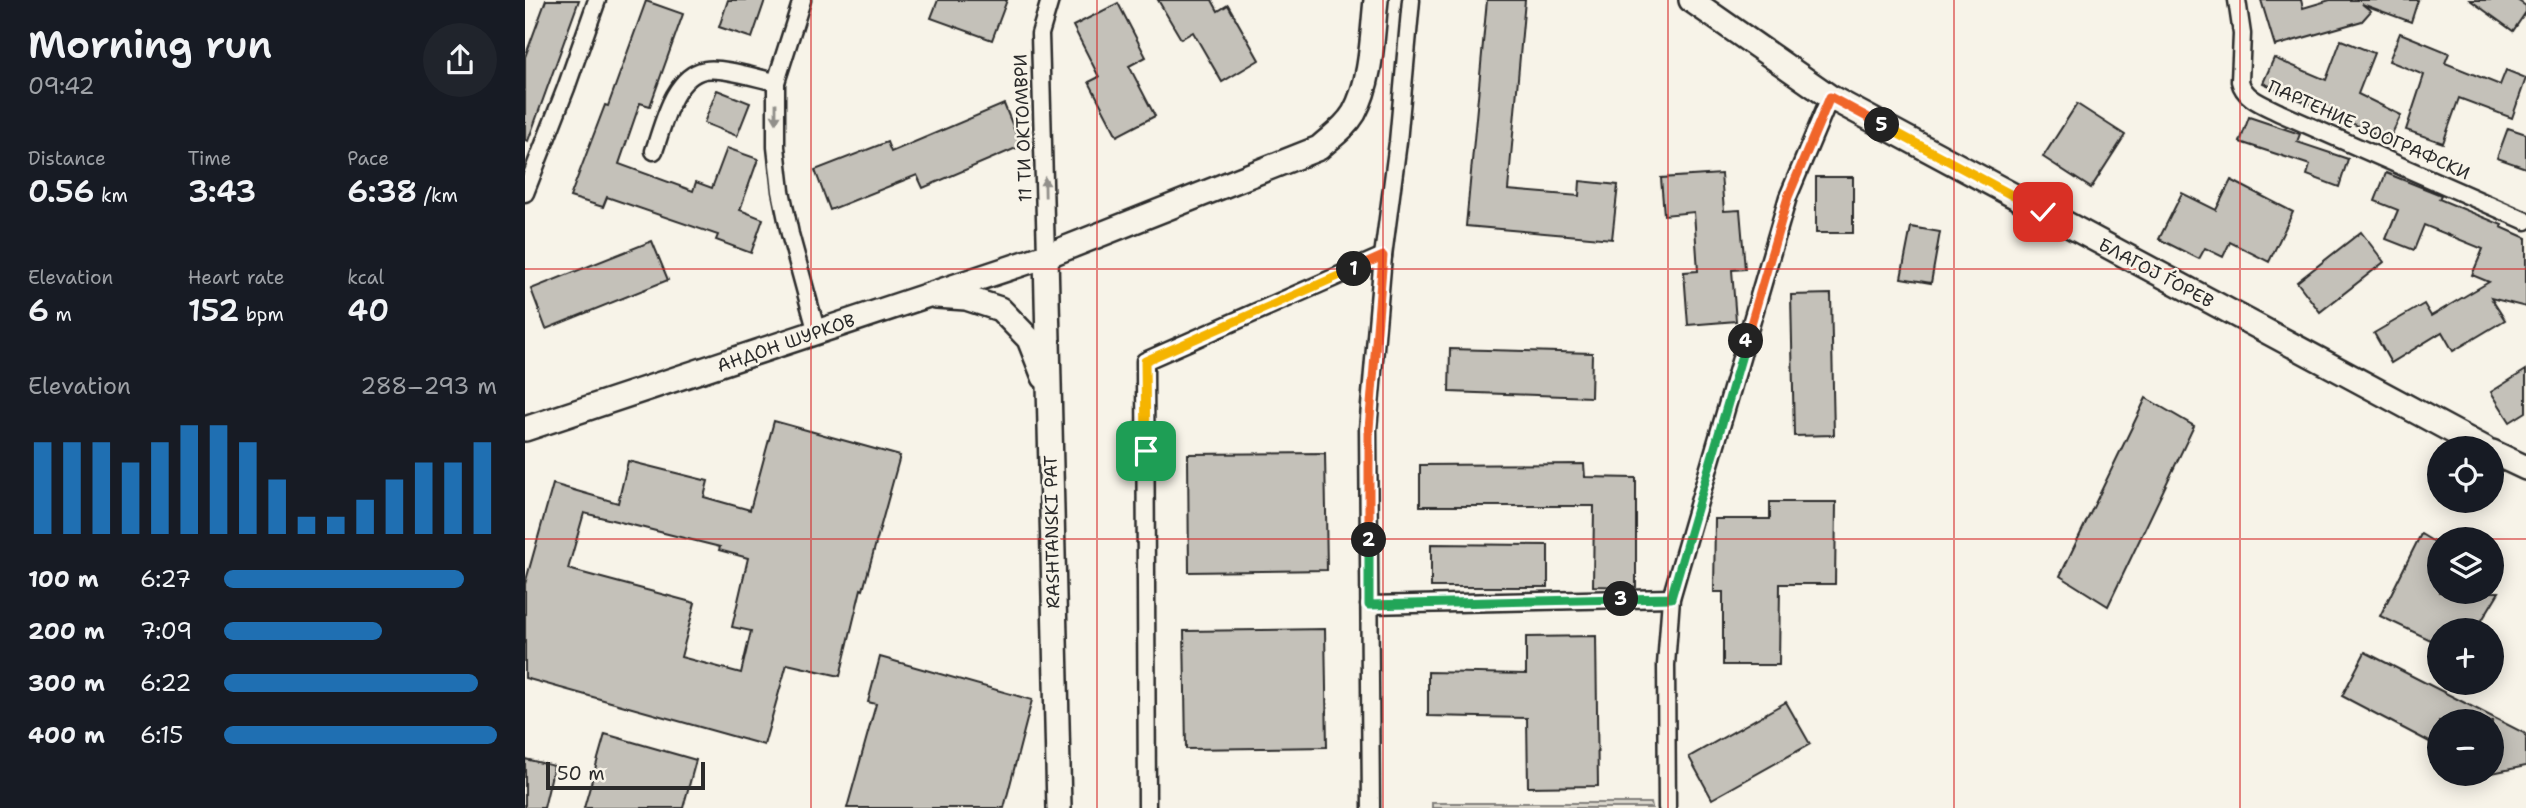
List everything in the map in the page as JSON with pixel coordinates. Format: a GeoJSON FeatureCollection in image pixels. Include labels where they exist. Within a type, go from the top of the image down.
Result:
{"type":"FeatureCollection","features":[{"type":"Feature","properties":{"kind":"main road","name":"АНДОН ШУРКОВ"},"geometry":{"type":"LineString","coordinates":[[525,429],[1046,256],[1319,148],[1343,127],[1354,112],[1365,80],[1376,0]]}},
{"type":"Feature","properties":{"kind":"main road","name":"БЛАГОЈ ЃОРЕВ"},"geometry":{"type":"LineString","coordinates":[[1692,0],[1830,97],[2462,436]]}},
{"type":"Feature","properties":{"kind":"main road","name":"RASHTANSKI PAT"},"geometry":{"type":"LineString","coordinates":[[1046,256],[1059,808]]}},
{"type":"Feature","properties":{"kind":"main road"},"geometry":{"type":"LineString","coordinates":[[927,295],[966,298],[1000,309],[1029,339],[1049,390]]}},
{"type":"Feature","properties":{"kind":"main road"},"geometry":{"type":"LineString","coordinates":[[2504,458],[2526,468]]}},
{"type":"Feature","properties":{"kind":"street"},"geometry":{"type":"LineString","coordinates":[[525,193],[597,0]]}},
{"type":"Feature","properties":{"kind":"street"},"geometry":{"type":"LineString","coordinates":[[802,0],[776,82],[776,147],[790,234],[817,333]]}},
{"type":"Feature","properties":{"kind":"street","name":"11 ТИ ОКТОМВРИ"},"geometry":{"type":"LineString","coordinates":[[1046,256],[1040,34],[1049,0]]}},
{"type":"Feature","properties":{"kind":"street"},"geometry":{"type":"LineString","coordinates":[[1371,808],[1369,429],[1383,256],[1398,142],[1411,0]]}},
{"type":"Feature","properties":{"kind":"street","name":"ПАРТЕНИЕ ЗООГРАФСКИ"},"geometry":{"type":"LineString","coordinates":[[2237,0],[2242,34],[2240,81],[2248,96],[2280,113],[2526,221]]}},
{"type":"Feature","properties":{"kind":"street"},"geometry":{"type":"LineString","coordinates":[[654,151],[676,93],[687,80],[703,70],[776,82]]}},
{"type":"Feature","properties":{"kind":"street"},"geometry":{"type":"LineString","coordinates":[[1667,808],[1666,665],[1671,598],[1788,197],[1830,97]]}},
{"type":"Feature","properties":{"kind":"street"},"geometry":{"type":"LineString","coordinates":[[1147,808],[1145,361],[1383,256]]}},
{"type":"Feature","properties":{"kind":"street"},"geometry":{"type":"LineString","coordinates":[[1369,605],[1671,598]]}},
{"type":"Feature","properties":{"kind":"shaded area"},"geometry":{"type":"Polygon","coordinates":[[[1432,803],[1651,803],[1652,808],[1432,808],[1432,803]]]}},
{"type":"Feature","properties":{"kind":"building"},"geometry":{"type":"Polygon","coordinates":[[[546,0],[579,0],[528,141],[525,140],[525,57],[546,0]]]}},
{"type":"Feature","properties":{"kind":"building"},"geometry":{"type":"Polygon","coordinates":[[[728,0],[765,0],[752,38],[719,27],[728,0]]]}},
{"type":"Feature","properties":{"kind":"building"},"geometry":{"type":"Polygon","coordinates":[[[938,0],[1007,0],[992,40],[931,18],[938,0]]]}},
{"type":"Feature","properties":{"kind":"building"},"geometry":{"type":"Polygon","coordinates":[[[1158,0],[1212,0],[1218,11],[1228,5],[1259,60],[1222,82],[1193,32],[1181,39],[1158,0]]]}},
{"type":"Feature","properties":{"kind":"building"},"geometry":{"type":"Polygon","coordinates":[[[1487,0],[1525,0],[1508,190],[1579,196],[1580,181],[1618,185],[1612,239],[1466,226],[1487,0]]]}},
{"type":"Feature","properties":{"kind":"building"},"geometry":{"type":"Polygon","coordinates":[[[2261,0],[2301,0],[2303,8],[2330,0],[2418,0],[2411,22],[2362,4],[2371,11],[2362,21],[2275,46],[2261,0]]]}},
{"type":"Feature","properties":{"kind":"building"},"geometry":{"type":"Polygon","coordinates":[[[2470,0],[2517,0],[2526,6],[2526,12],[2513,31],[2470,0]]]}},
{"type":"Feature","properties":{"kind":"building"},"geometry":{"type":"Polygon","coordinates":[[[646,1],[683,14],[650,106],[640,103],[619,164],[693,191],[696,182],[712,188],[727,148],[758,159],[740,210],[763,219],[751,253],[716,240],[718,235],[607,197],[603,207],[570,197],[605,105],[608,106],[646,1]]]}},
{"type":"Feature","properties":{"kind":"building"},"geometry":{"type":"Polygon","coordinates":[[[1118,3],[1146,57],[1129,66],[1155,116],[1117,136],[1089,82],[1099,77],[1073,26],[1118,3]]]}},
{"type":"Feature","properties":{"kind":"building"},"geometry":{"type":"Polygon","coordinates":[[[2400,33],[2449,53],[2445,63],[2500,85],[2506,70],[2526,78],[2512,118],[2459,98],[2443,143],[2406,130],[2424,75],[2389,61],[2400,33]]]}},
{"type":"Feature","properties":{"kind":"building"},"geometry":{"type":"Polygon","coordinates":[[[2341,40],[2374,53],[2358,94],[2401,115],[2389,140],[2263,83],[2274,58],[2326,80],[2341,40]]]}},
{"type":"Feature","properties":{"kind":"building"},"geometry":{"type":"Polygon","coordinates":[[[717,90],[750,103],[737,136],[704,123],[717,90]]]}},
{"type":"Feature","properties":{"kind":"building"},"geometry":{"type":"Polygon","coordinates":[[[1004,104],[1021,146],[923,188],[917,175],[830,210],[815,170],[887,142],[891,152],[1004,104]]]}},
{"type":"Feature","properties":{"kind":"building"},"geometry":{"type":"Polygon","coordinates":[[[2077,104],[2125,135],[2091,188],[2043,157],[2077,104]]]}},
{"type":"Feature","properties":{"kind":"building"},"geometry":{"type":"Polygon","coordinates":[[[2249,117],[2300,134],[2297,142],[2348,159],[2339,187],[2307,175],[2310,165],[2240,142],[2249,117]]]}},
{"type":"Feature","properties":{"kind":"building"},"geometry":{"type":"Polygon","coordinates":[[[2508,128],[2526,134],[2526,168],[2497,158],[2508,128]]]}},
{"type":"Feature","properties":{"kind":"building"},"geometry":{"type":"Polygon","coordinates":[[[2386,173],[2441,195],[2439,199],[2526,238],[2526,307],[2491,298],[2505,320],[2453,351],[2442,332],[2391,363],[2374,333],[2424,304],[2431,316],[2489,282],[2472,275],[2483,249],[2424,225],[2414,250],[2386,239],[2398,210],[2375,201],[2386,173]]]}},
{"type":"Feature","properties":{"kind":"building"},"geometry":{"type":"Polygon","coordinates":[[[1721,174],[1724,211],[1740,210],[1745,269],[1732,270],[1736,321],[1688,325],[1684,272],[1698,271],[1694,212],[1664,215],[1661,178],[1721,174]]]}},
{"type":"Feature","properties":{"kind":"building"},"geometry":{"type":"Polygon","coordinates":[[[1816,177],[1853,177],[1853,233],[1816,233],[1816,177]]]}},
{"type":"Feature","properties":{"kind":"building"},"geometry":{"type":"Polygon","coordinates":[[[2231,180],[2293,212],[2269,262],[2230,242],[2223,257],[2205,248],[2199,259],[2159,239],[2182,193],[2216,210],[2231,180]]]}},
{"type":"Feature","properties":{"kind":"building"},"geometry":{"type":"Polygon","coordinates":[[[1911,227],[1940,232],[1931,283],[1901,278],[1911,227]]]}},
{"type":"Feature","properties":{"kind":"building"},"geometry":{"type":"Polygon","coordinates":[[[2361,232],[2384,262],[2320,312],[2297,282],[2361,232]]]}},
{"type":"Feature","properties":{"kind":"building"},"geometry":{"type":"Polygon","coordinates":[[[652,241],[668,280],[546,329],[531,289],[652,241]]]}},
{"type":"Feature","properties":{"kind":"building"},"geometry":{"type":"Polygon","coordinates":[[[1831,294],[1834,435],[1794,436],[1791,295],[1831,294]]]}},
{"type":"Feature","properties":{"kind":"building"},"geometry":{"type":"Polygon","coordinates":[[[1450,349],[1592,353],[1591,397],[1449,392],[1450,349]]]}},
{"type":"Feature","properties":{"kind":"building"},"geometry":{"type":"Polygon","coordinates":[[[2526,370],[2526,412],[2510,422],[2491,392],[2526,370]]]}},
{"type":"Feature","properties":{"kind":"building"},"geometry":{"type":"Polygon","coordinates":[[[2146,398],[2194,426],[2108,606],[2060,576],[2146,398]]]}},
{"type":"Feature","properties":{"kind":"building"},"geometry":{"type":"Polygon","coordinates":[[[774,421],[900,456],[863,590],[861,589],[840,676],[787,664],[764,745],[525,678],[525,584],[553,484],[618,503],[628,461],[708,481],[704,497],[750,510],[774,421]],[[584,513],[568,569],[695,603],[681,657],[741,673],[751,631],[732,627],[748,558],[719,550],[720,547],[584,513]]]}},
{"type":"Feature","properties":{"kind":"building"},"geometry":{"type":"Polygon","coordinates":[[[1325,453],[1327,570],[1189,572],[1188,454],[1325,453]]]}},
{"type":"Feature","properties":{"kind":"building"},"geometry":{"type":"Polygon","coordinates":[[[1584,464],[1585,477],[1636,478],[1636,587],[1593,586],[1594,506],[1420,506],[1420,465],[1584,464]]]}},
{"type":"Feature","properties":{"kind":"building"},"geometry":{"type":"Polygon","coordinates":[[[1770,502],[1836,502],[1835,584],[1780,584],[1779,665],[1723,665],[1723,592],[1714,592],[1715,519],[1770,519],[1770,502]]]}},
{"type":"Feature","properties":{"kind":"building"},"geometry":{"type":"Polygon","coordinates":[[[2421,534],[2427,538],[2427,604],[2492,604],[2483,618],[2427,618],[2427,638],[2380,616],[2421,534]]]}},
{"type":"Feature","properties":{"kind":"building"},"geometry":{"type":"Polygon","coordinates":[[[1431,544],[1548,545],[1548,587],[1431,587],[1431,544]]]}},
{"type":"Feature","properties":{"kind":"building"},"geometry":{"type":"Polygon","coordinates":[[[1325,629],[1327,747],[1186,749],[1184,631],[1325,629]]]}},
{"type":"Feature","properties":{"kind":"building"},"geometry":{"type":"Polygon","coordinates":[[[1596,636],[1598,786],[1528,787],[1527,718],[1428,716],[1428,672],[1526,674],[1526,637],[1596,636]]]}},
{"type":"Feature","properties":{"kind":"building"},"geometry":{"type":"Polygon","coordinates":[[[2365,652],[2427,684],[2427,695],[2449,695],[2477,709],[2427,709],[2427,741],[2342,696],[2365,652]]]}},
{"type":"Feature","properties":{"kind":"building"},"geometry":{"type":"Polygon","coordinates":[[[880,657],[1032,700],[1004,808],[847,808],[876,704],[868,702],[880,657]]]}},
{"type":"Feature","properties":{"kind":"building"},"geometry":{"type":"Polygon","coordinates":[[[1786,702],[1810,744],[1712,799],[1689,757],[1786,702]]]}},
{"type":"Feature","properties":{"kind":"building"},"geometry":{"type":"Polygon","coordinates":[[[2504,723],[2526,734],[2526,766],[2504,771],[2504,723]]]}},
{"type":"Feature","properties":{"kind":"building"},"geometry":{"type":"Polygon","coordinates":[[[605,734],[696,760],[683,808],[584,808],[605,734]]]}},
{"type":"Feature","properties":{"kind":"building"},"geometry":{"type":"Polygon","coordinates":[[[525,759],[554,766],[544,808],[525,808],[525,759]]]}},
{"type":"Feature","properties":{"kind":"route"},"geometry":{"type":"LineString","coordinates":[[1146,451],[1145,361],[1383,256],[1369,429],[1369,605],[1671,598],[1788,197],[1830,97],[2043,212]]}}]}
